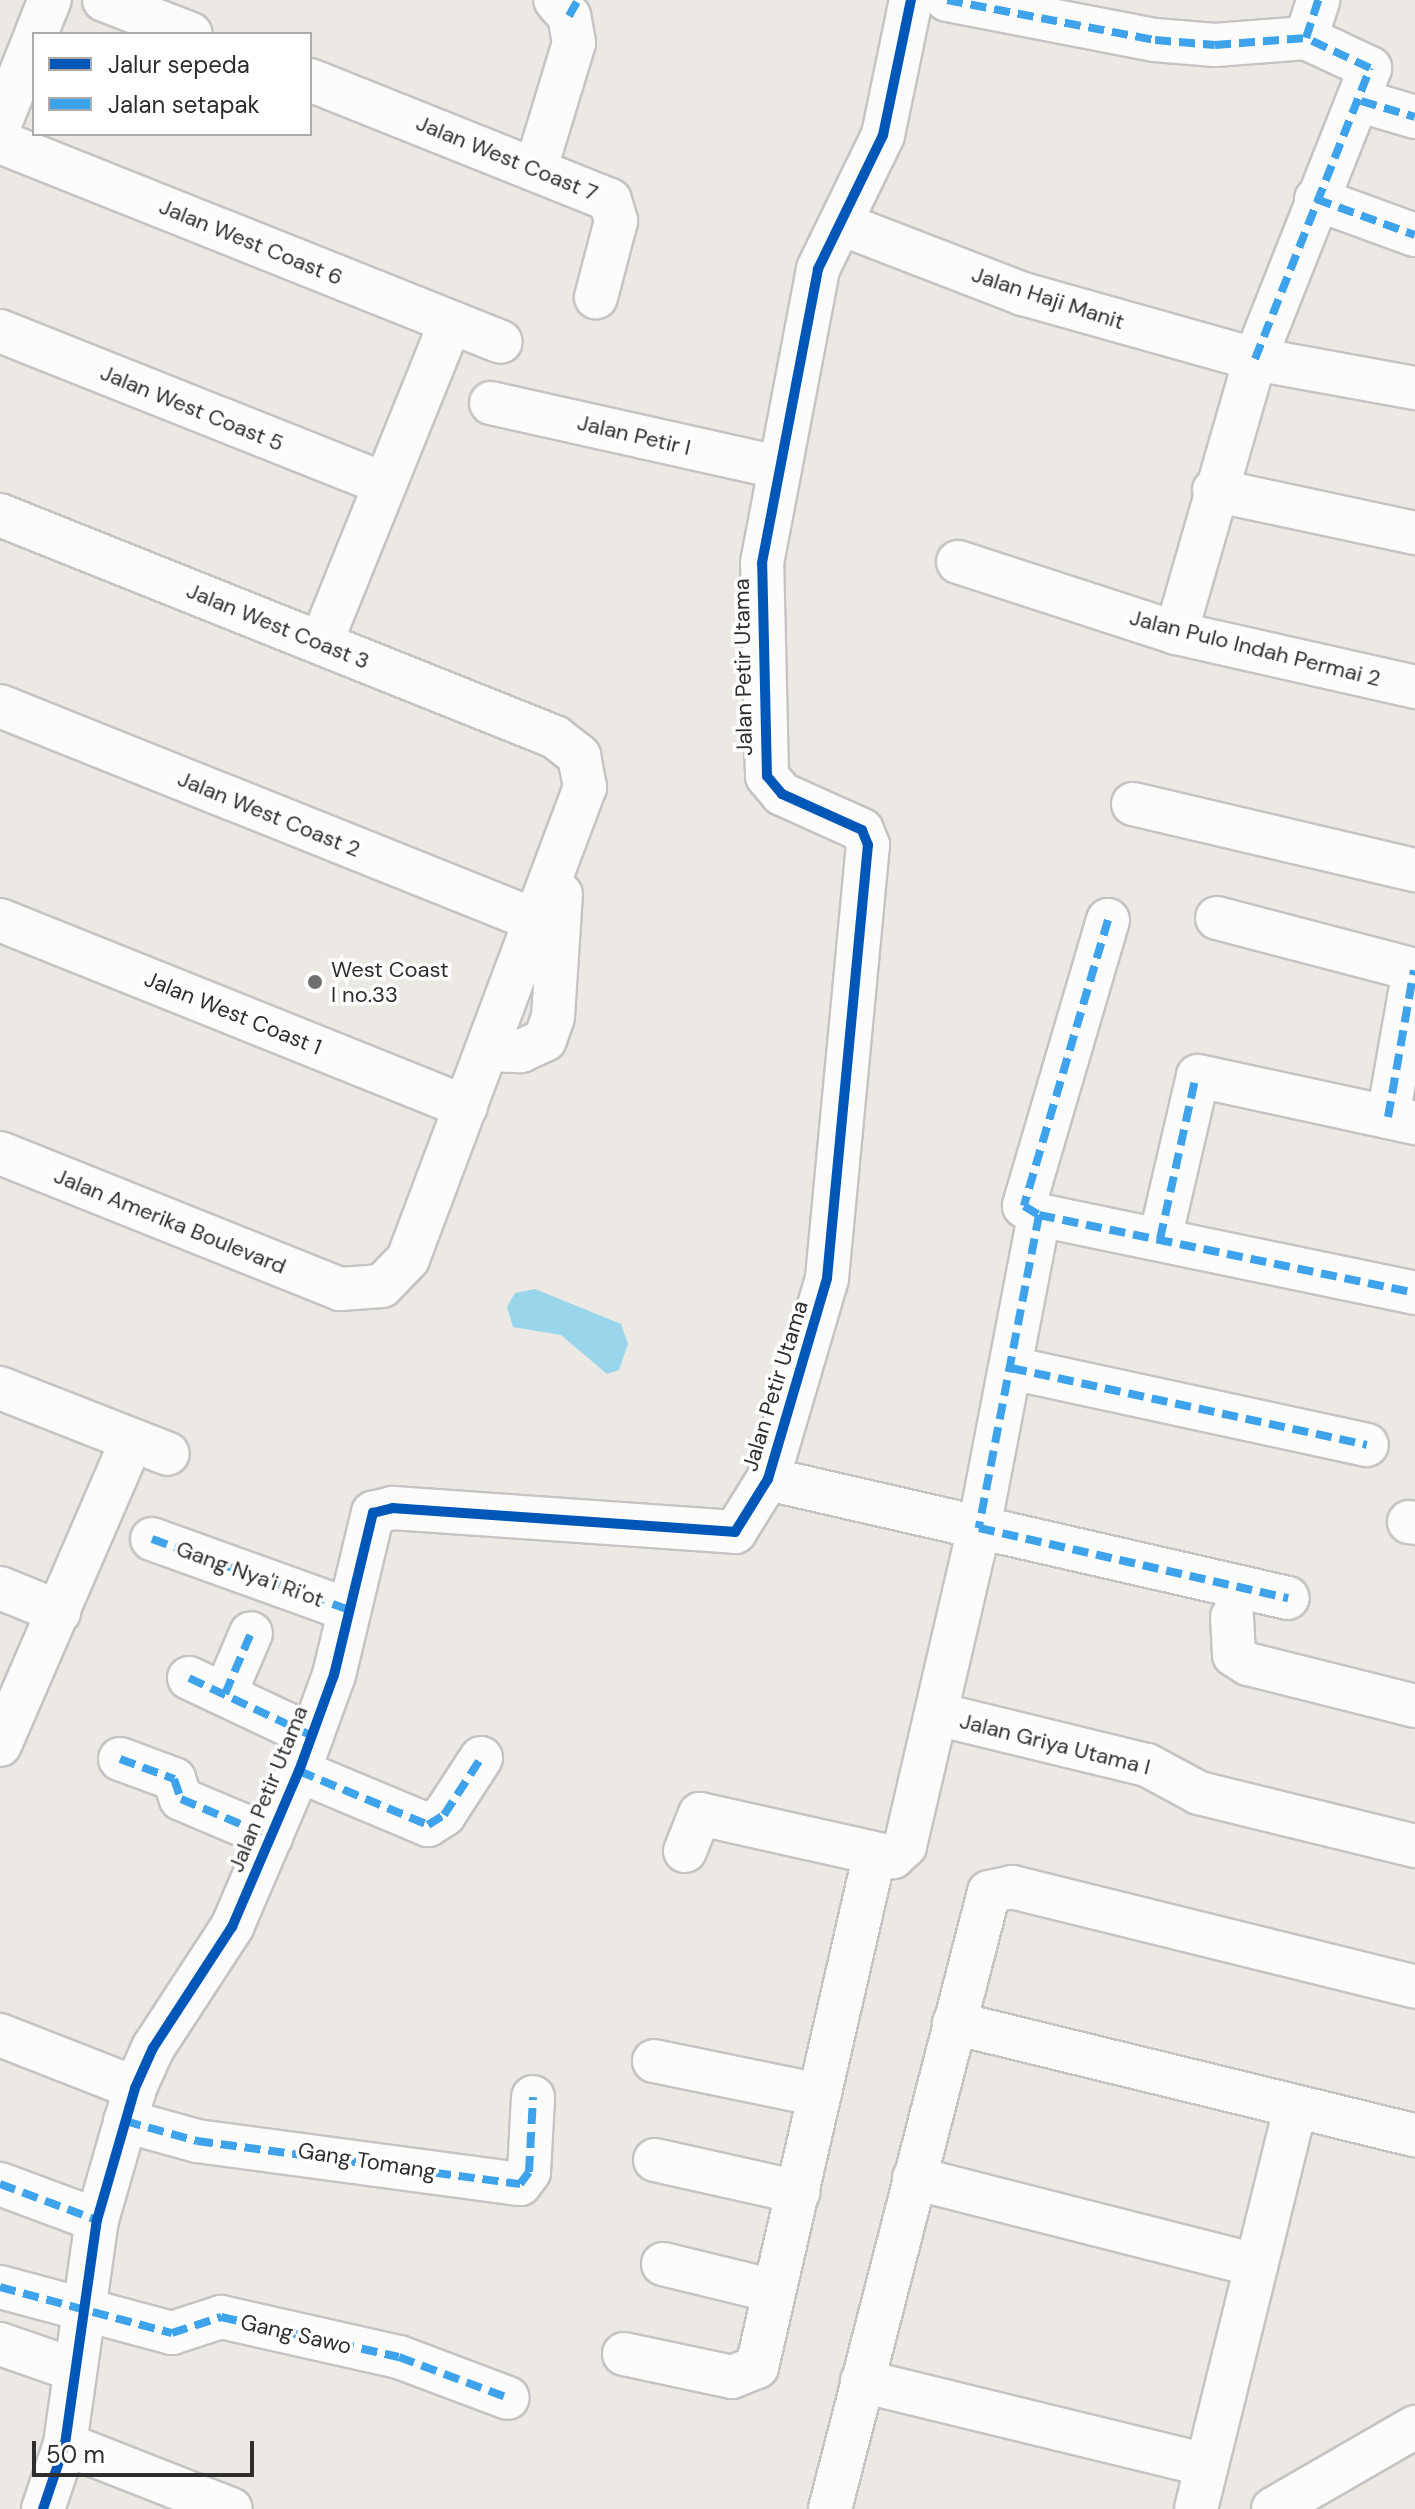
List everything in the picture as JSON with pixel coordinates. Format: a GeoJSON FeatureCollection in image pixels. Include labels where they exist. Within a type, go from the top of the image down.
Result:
{"type":"FeatureCollection","features":[{"type":"Feature","properties":{"kind":"street"},"geometry":{"type":"LineString","coordinates":[[37,32],[50,0]]}},
{"type":"Feature","properties":{"kind":"street"},"geometry":{"type":"LineString","coordinates":[[104,0],[186,32]]}},
{"type":"Feature","properties":{"kind":"street","name":"Jalan Petir Utama"},"geometry":{"type":"LineString","coordinates":[[43,2509],[65,2444],[97,2220],[130,2105],[153,2048],[221,1948],[271,1837],[306,1753],[349,1610],[364,1533],[380,1509],[735,1532],[768,1479],[827,1278],[868,845],[862,830],[782,794],[767,776],[762,563],[777,467],[818,269],[844,225],[883,135],[911,0]]}},
{"type":"Feature","properties":{"kind":"street"},"geometry":{"type":"LineString","coordinates":[[947,0],[1155,40],[1215,45],[1312,19],[1369,65],[1361,101],[1316,199],[1255,359],[1214,490],[1176,633]]}},
{"type":"Feature","properties":{"kind":"street"},"geometry":{"type":"LineString","coordinates":[[536,168],[568,78],[574,43],[567,5]]}},
{"type":"Feature","properties":{"kind":"street"},"geometry":{"type":"LineString","coordinates":[[0,124],[32,45]]}},
{"type":"Feature","properties":{"kind":"street","name":"Jalan West Coast 7"},"geometry":{"type":"LineString","coordinates":[[312,81],[602,195],[616,211],[596,297]]}},
{"type":"Feature","properties":{"kind":"street"},"geometry":{"type":"LineString","coordinates":[[1361,101],[1415,117]]}},
{"type":"Feature","properties":{"kind":"street","name":"Jalan West Coast 6"},"geometry":{"type":"LineString","coordinates":[[0,142],[501,342]]}},
{"type":"Feature","properties":{"kind":"street"},"geometry":{"type":"LineString","coordinates":[[1316,199],[1415,235]]}},
{"type":"Feature","properties":{"kind":"street","name":"Jalan Haji Manit"},"geometry":{"type":"LineString","coordinates":[[844,225],[1023,294],[1255,359],[1415,388]]}},
{"type":"Feature","properties":{"kind":"street"},"geometry":{"type":"LineString","coordinates":[[321,643],[451,322]]}},
{"type":"Feature","properties":{"kind":"street","name":"Jalan West Coast 5"},"geometry":{"type":"LineString","coordinates":[[0,331],[385,484]]}},
{"type":"Feature","properties":{"kind":"street","name":"Jalan Petir I"},"geometry":{"type":"LineString","coordinates":[[491,403],[777,467]]}},
{"type":"Feature","properties":{"kind":"street"},"geometry":{"type":"LineString","coordinates":[[1214,490],[1415,533]]}},
{"type":"Feature","properties":{"kind":"street","name":"Jalan West Coast 3"},"geometry":{"type":"LineString","coordinates":[[0,515],[555,737],[579,756],[584,771],[564,852]]}},
{"type":"Feature","properties":{"kind":"street","name":"Jalan Pulo Indah Permai 2"},"geometry":{"type":"LineString","coordinates":[[958,562],[1176,633],[1415,687]]}},
{"type":"Feature","properties":{"kind":"street","name":"Jalan West Coast 2"},"geometry":{"type":"LineString","coordinates":[[0,706],[537,921]]}},
{"type":"Feature","properties":{"kind":"street"},"geometry":{"type":"LineString","coordinates":[[1133,804],[1415,870]]}},
{"type":"Feature","properties":{"kind":"street"},"geometry":{"type":"LineString","coordinates":[[466,1107],[564,852]]}},
{"type":"Feature","properties":{"kind":"street"},"geometry":{"type":"LineString","coordinates":[[488,1050],[521,1051],[545,1040],[553,1017],[564,852]]}},
{"type":"Feature","properties":{"kind":"street"},"geometry":{"type":"LineString","coordinates":[[1160,1239],[1195,1080],[1215,1075],[1402,1120],[1414,970],[1217,918]]}},
{"type":"Feature","properties":{"kind":"street","name":"Jalan West Coast 1"},"geometry":{"type":"LineString","coordinates":[[0,920],[466,1107]]}},
{"type":"Feature","properties":{"kind":"street"},"geometry":{"type":"LineString","coordinates":[[1108,920],[1024,1206],[1039,1215],[1415,1293]]}},
{"type":"Feature","properties":{"kind":"street","name":"Jalan Amerika Boulevard"},"geometry":{"type":"LineString","coordinates":[[0,1153],[340,1289],[362,1291],[398,1276],[466,1107]]}},
{"type":"Feature","properties":{"kind":"street"},"geometry":{"type":"LineString","coordinates":[[685,1851],[700,1814],[893,1857],[905,1846],[979,1528],[1039,1215]]}},
{"type":"Feature","properties":{"kind":"street"},"geometry":{"type":"LineString","coordinates":[[1011,1368],[1367,1445]]}},
{"type":"Feature","properties":{"kind":"street"},"geometry":{"type":"LineString","coordinates":[[0,1388],[150,1447],[59,1612],[0,1745]]}},
{"type":"Feature","properties":{"kind":"street","name":"Jalan Petir Utama"},"geometry":{"type":"LineString","coordinates":[[768,1479],[1288,1598]]}},
{"type":"Feature","properties":{"kind":"street","name":"Gang Nya'i Ri'ot"},"geometry":{"type":"LineString","coordinates":[[152,1539],[349,1610]]}},
{"type":"Feature","properties":{"kind":"street"},"geometry":{"type":"LineString","coordinates":[[0,1588],[59,1612]]}},
{"type":"Feature","properties":{"kind":"street"},"geometry":{"type":"LineString","coordinates":[[1232,1617],[1229,1641],[1248,1664],[1415,1706]]}},
{"type":"Feature","properties":{"kind":"street"},"geometry":{"type":"LineString","coordinates":[[251,1633],[207,1686],[306,1753],[428,1825],[444,1815],[481,1758]]}},
{"type":"Feature","properties":{"kind":"street","name":"Jalan Griya Utama I"},"geometry":{"type":"LineString","coordinates":[[937,1714],[1147,1765],[1199,1793],[1415,1846]]}},
{"type":"Feature","properties":{"kind":"street"},"geometry":{"type":"LineString","coordinates":[[120,1759],[174,1779],[181,1799],[271,1837]]}},
{"type":"Feature","properties":{"kind":"street"},"geometry":{"type":"LineString","coordinates":[[624,2354],[747,2376],[757,2367],[875,1853]]}},
{"type":"Feature","properties":{"kind":"street"},"geometry":{"type":"LineString","coordinates":[[830,2509],[983,1905],[999,1887],[1415,1987]]}},
{"type":"Feature","properties":{"kind":"street"},"geometry":{"type":"LineString","coordinates":[[954,2023],[1295,2109],[1415,2135]]}},
{"type":"Feature","properties":{"kind":"street"},"geometry":{"type":"LineString","coordinates":[[0,2035],[130,2105]]}},
{"type":"Feature","properties":{"kind":"street"},"geometry":{"type":"LineString","coordinates":[[654,2061],[820,2095]]}},
{"type":"Feature","properties":{"kind":"street","name":"Gang Tomang"},"geometry":{"type":"LineString","coordinates":[[130,2105],[197,2141],[520,2184],[529,2172],[533,2097]]}},
{"type":"Feature","properties":{"kind":"street"},"geometry":{"type":"LineString","coordinates":[[1196,2509],[1295,2109]]}},
{"type":"Feature","properties":{"kind":"street"},"geometry":{"type":"LineString","coordinates":[[655,2160],[798,2192]]}},
{"type":"Feature","properties":{"kind":"street"},"geometry":{"type":"LineString","coordinates":[[914,2178],[1256,2265]]}},
{"type":"Feature","properties":{"kind":"street"},"geometry":{"type":"LineString","coordinates":[[0,2184],[97,2220]]}},
{"type":"Feature","properties":{"kind":"street"},"geometry":{"type":"LineString","coordinates":[[663,2264],[774,2291]]}},
{"type":"Feature","properties":{"kind":"street","name":"Gang Sawo"},"geometry":{"type":"LineString","coordinates":[[0,2287],[82,2312],[172,2333],[221,2317],[399,2357],[508,2398]]}},
{"type":"Feature","properties":{"kind":"street"},"geometry":{"type":"LineString","coordinates":[[0,2344],[75,2370]]}},
{"type":"Feature","properties":{"kind":"street"},"geometry":{"type":"LineString","coordinates":[[862,2381],[1206,2465]]}},
{"type":"Feature","properties":{"kind":"street"},"geometry":{"type":"LineString","coordinates":[[1273,2509],[1415,2427]]}},
{"type":"Feature","properties":{"kind":"street"},"geometry":{"type":"LineString","coordinates":[[65,2444],[231,2509]]}},
{"type":"Feature","properties":{"kind":"water"},"geometry":{"type":"Polygon","coordinates":[[[535,1289],[621,1324],[628,1344],[619,1370],[607,1374],[561,1335],[513,1327],[507,1307],[515,1293],[535,1289]]]}},
{"type":"Feature","properties":{"kind":"marked path"},"geometry":{"type":"LineString","coordinates":[[569,16],[578,0]]}},
{"type":"Feature","properties":{"kind":"marked path"},"geometry":{"type":"LineString","coordinates":[[947,0],[1155,40],[1215,45],[1306,38]]}},
{"type":"Feature","properties":{"kind":"marked path"},"geometry":{"type":"LineString","coordinates":[[1255,359],[1370,68],[1306,38],[1318,0]]}},
{"type":"Feature","properties":{"kind":"marked path"},"geometry":{"type":"LineString","coordinates":[[1361,101],[1415,117]]}},
{"type":"Feature","properties":{"kind":"marked path"},"geometry":{"type":"LineString","coordinates":[[1316,199],[1415,235]]}},
{"type":"Feature","properties":{"kind":"marked path"},"geometry":{"type":"LineString","coordinates":[[1108,920],[1024,1206],[1039,1215],[1415,1293]]}},
{"type":"Feature","properties":{"kind":"marked path"},"geometry":{"type":"LineString","coordinates":[[1388,1117],[1414,970]]}},
{"type":"Feature","properties":{"kind":"marked path"},"geometry":{"type":"LineString","coordinates":[[1160,1239],[1195,1080]]}},
{"type":"Feature","properties":{"kind":"marked path"},"geometry":{"type":"LineString","coordinates":[[1039,1215],[979,1528],[1288,1598]]}},
{"type":"Feature","properties":{"kind":"marked path"},"geometry":{"type":"LineString","coordinates":[[1011,1368],[1367,1445]]}},
{"type":"Feature","properties":{"kind":"marked path"},"geometry":{"type":"LineString","coordinates":[[152,1539],[349,1610]]}},
{"type":"Feature","properties":{"kind":"marked path"},"geometry":{"type":"LineString","coordinates":[[225,1694],[251,1633]]}},
{"type":"Feature","properties":{"kind":"marked path"},"geometry":{"type":"LineString","coordinates":[[189,1678],[312,1736]]}},
{"type":"Feature","properties":{"kind":"marked path"},"geometry":{"type":"LineString","coordinates":[[299,1771],[428,1825],[444,1815],[481,1758]]}},
{"type":"Feature","properties":{"kind":"marked path"},"geometry":{"type":"LineString","coordinates":[[120,1759],[174,1779],[181,1799],[271,1837]]}},
{"type":"Feature","properties":{"kind":"marked path"},"geometry":{"type":"LineString","coordinates":[[125,2121],[197,2141],[520,2184],[529,2172],[533,2097]]}},
{"type":"Feature","properties":{"kind":"marked path"},"geometry":{"type":"LineString","coordinates":[[0,2184],[97,2220]]}},
{"type":"Feature","properties":{"kind":"marked path"},"geometry":{"type":"LineString","coordinates":[[0,2287],[172,2333],[221,2317],[399,2357],[508,2398]]}},
{"type":"Feature","properties":{"kind":"cycle path"},"geometry":{"type":"LineString","coordinates":[[43,2509],[65,2444],[97,2220],[135,2088],[153,2048],[232,1927],[299,1771],[334,1675],[373,1513],[393,1508],[735,1532],[768,1479],[827,1278],[868,845],[862,830],[782,794],[767,776],[762,563],[818,269],[883,135],[911,0]]}},
{"type":"Feature","properties":{"kind":"place","name":"West Coast I no.33"},"geometry":{"type":"Point","coordinates":[315,982]}}]}
